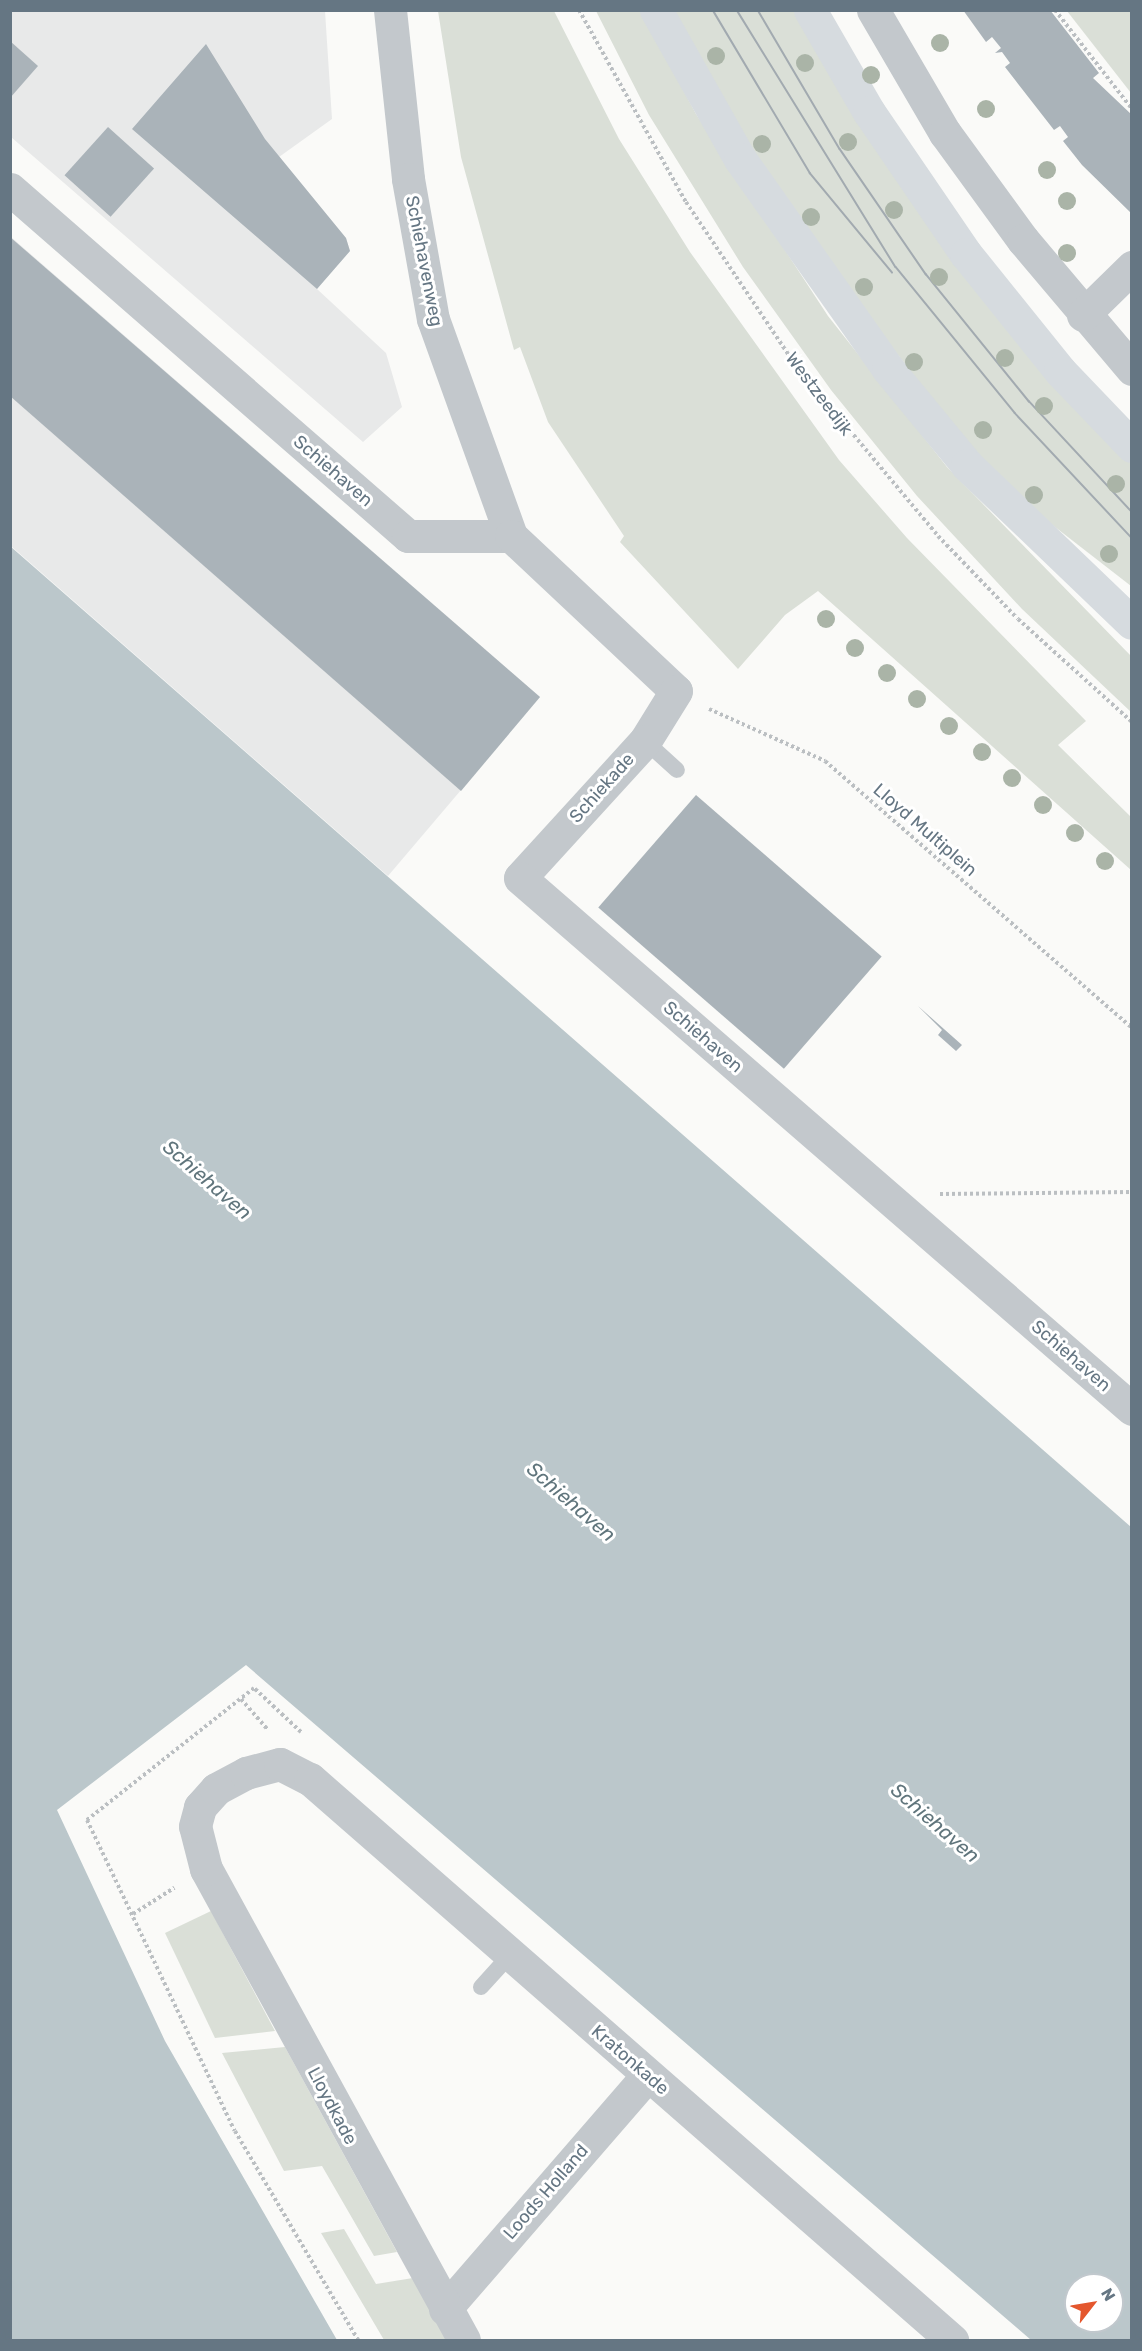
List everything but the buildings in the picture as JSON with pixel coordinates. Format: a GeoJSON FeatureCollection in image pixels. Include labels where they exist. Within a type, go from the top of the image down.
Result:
{"type":"FeatureCollection","features":[{"type":"Feature","properties":{"kind":"main road"},"geometry":{"type":"LineString","coordinates":[[656,10],[740,159],[888,369],[967,465],[1131,623]]}},
{"type":"Feature","properties":{"kind":"main road"},"geometry":{"type":"LineString","coordinates":[[810,10],[875,122],[966,254],[1060,371],[1131,446]]}},
{"type":"Feature","properties":{"kind":"street","name":"Schiehavenweg"},"geometry":{"type":"LineString","coordinates":[[390,10],[408,179],[433,319],[511,536]]}},
{"type":"Feature","properties":{"kind":"street"},"geometry":{"type":"LineString","coordinates":[[873,10],[945,133],[1083,315],[1131,369]]}},
{"type":"Feature","properties":{"kind":"street","name":"Schiehaven"},"geometry":{"type":"LineString","coordinates":[[10,189],[408,536],[511,536]]}},
{"type":"Feature","properties":{"kind":"street"},"geometry":{"type":"LineString","coordinates":[[1083,315],[1130,272]]}},
{"type":"Feature","properties":{"kind":"street"},"geometry":{"type":"LineString","coordinates":[[511,536],[676,691]]}},
{"type":"Feature","properties":{"kind":"street","name":"Schiekade"},"geometry":{"type":"LineString","coordinates":[[520,878],[645,741],[676,691]]}},
{"type":"Feature","properties":{"kind":"street","name":"Schiehaven"},"geometry":{"type":"LineString","coordinates":[[520,878],[1131,1409]]}},
{"type":"Feature","properties":{"kind":"street","name":"Lloydkade"},"geometry":{"type":"LineString","coordinates":[[310,1779],[280,1764],[246,1773],[216,1789],[200,1807],[195,1826],[206,1869],[464,2340]]}},
{"type":"Feature","properties":{"kind":"street","name":"Kratonkade"},"geometry":{"type":"LineString","coordinates":[[310,1779],[948,2339]]}},
{"type":"Feature","properties":{"kind":"street","name":"Loods Holland"},"geometry":{"type":"LineString","coordinates":[[445,2309],[648,2076]]}},
{"type":"Feature","properties":{"kind":"lane"},"geometry":{"type":"LineString","coordinates":[[645,741],[677,770]]}},
{"type":"Feature","properties":{"kind":"lane"},"geometry":{"type":"LineString","coordinates":[[481,1986],[510,1955]]}},
{"type":"Feature","properties":{"kind":"path","name":"Westzeedijk"},"geometry":{"type":"LineString","coordinates":[[579,10],[686,202],[795,366],[938,536],[1018,619],[1131,722]]}},
{"type":"Feature","properties":{"kind":"path"},"geometry":{"type":"LineString","coordinates":[[1055,10],[1131,109]]}},
{"type":"Feature","properties":{"kind":"path","name":"Lloyd Multiplein"},"geometry":{"type":"LineString","coordinates":[[676,691],[825,761],[1131,1028]]}},
{"type":"Feature","properties":{"kind":"path"},"geometry":{"type":"LineString","coordinates":[[901,1209],[913,1195],[1131,1192]]}},
{"type":"Feature","properties":{"kind":"path"},"geometry":{"type":"LineString","coordinates":[[108,1860],[234,2131],[358,2340]]}},
{"type":"Feature","properties":{"kind":"path"},"geometry":{"type":"LineString","coordinates":[[133,1914],[206,1869]]}},
{"type":"Feature","properties":{"kind":"shaded area"},"geometry":{"type":"Polygon","coordinates":[[[11,11],[325,11],[332,119],[279,157],[346,238],[350,251],[317,289],[386,353],[402,407],[363,442],[11,137],[11,11]]]}},
{"type":"Feature","properties":{"kind":"shaded area"},"geometry":{"type":"Polygon","coordinates":[[[438,11],[554,11],[619,139],[690,252],[839,460],[907,538],[1086,721],[1058,745],[1131,817],[1131,870],[818,591],[785,615],[738,669],[620,542],[624,536],[548,422],[520,347],[514,350],[461,157],[438,11]]]}},
{"type":"Feature","properties":{"kind":"shaded area"},"geometry":{"type":"Polygon","coordinates":[[[596,11],[641,11],[696,114],[828,316],[947,467],[1131,656],[1131,712],[1022,609],[917,496],[831,390],[743,267],[649,115],[596,11]]]}},
{"type":"Feature","properties":{"kind":"shaded area"},"geometry":{"type":"Polygon","coordinates":[[[674,11],[794,11],[1131,463],[1131,586],[1037,513],[969,446],[855,300],[750,146],[674,11]]]}},
{"type":"Feature","properties":{"kind":"shaded area"},"geometry":{"type":"Polygon","coordinates":[[[1067,11],[1131,11],[1131,93],[1067,11]]]}},
{"type":"Feature","properties":{"kind":"shaded area"},"geometry":{"type":"Polygon","coordinates":[[[11,237],[540,697],[388,876],[11,546],[11,237]]]}},
{"type":"Feature","properties":{"kind":"shaded area"},"geometry":{"type":"Polygon","coordinates":[[[211,1911],[275,2031],[215,2038],[165,1933],[211,1911]]]}},
{"type":"Feature","properties":{"kind":"shaded area"},"geometry":{"type":"Polygon","coordinates":[[[285,2047],[397,2252],[374,2256],[322,2166],[284,2171],[222,2053],[285,2047]]]}},
{"type":"Feature","properties":{"kind":"shaded area"},"geometry":{"type":"Polygon","coordinates":[[[344,2229],[376,2284],[413,2278],[449,2340],[384,2340],[321,2233],[344,2229]]]}},
{"type":"Feature","properties":{"kind":"water"},"geometry":{"type":"Polygon","coordinates":[[[10,546],[1131,1527],[1131,2340],[1031,2340],[246,1665],[57,1810],[165,2041],[337,2340],[11,2340],[10,546]]]}},
{"type":"Feature","properties":{"kind":"tram line"},"geometry":{"type":"LineString","coordinates":[[713,10],[810,173],[892,272]]}},
{"type":"Feature","properties":{"kind":"tram line"},"geometry":{"type":"LineString","coordinates":[[737,10],[896,267],[1015,413],[1132,538]]}},
{"type":"Feature","properties":{"kind":"tram line"},"geometry":{"type":"LineString","coordinates":[[758,10],[840,149],[926,274],[1029,401],[1132,512]]}}]}
